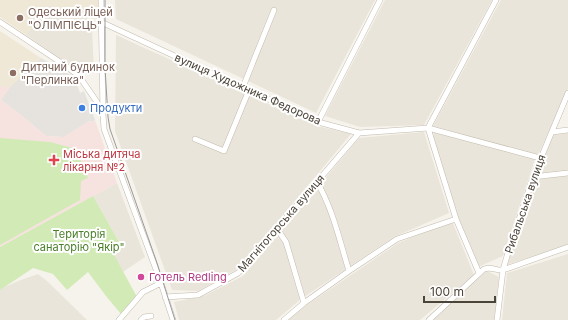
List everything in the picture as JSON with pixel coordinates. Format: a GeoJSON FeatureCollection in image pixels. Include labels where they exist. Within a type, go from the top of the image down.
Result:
{"type":"FeatureCollection","features":[{"type":"Feature","properties":{"kind":"street"},"geometry":{"type":"LineString","coordinates":[[101,0],[104,129],[161,283],[172,318]]}},
{"type":"Feature","properties":{"kind":"street"},"geometry":{"type":"LineString","coordinates":[[318,122],[380,0]]}},
{"type":"Feature","properties":{"kind":"street"},"geometry":{"type":"LineString","coordinates":[[479,273],[456,219],[428,128],[496,0]]}},
{"type":"Feature","properties":{"kind":"street"},"geometry":{"type":"LineString","coordinates":[[243,88],[274,10]]}},
{"type":"Feature","properties":{"kind":"street"},"geometry":{"type":"LineString","coordinates":[[0,22],[79,76],[97,102],[103,114]]}},
{"type":"Feature","properties":{"kind":"street","name":"вулиця Художника Федорова"},"geometry":{"type":"LineString","coordinates":[[101,22],[318,122],[359,133],[428,128],[540,158]]}},
{"type":"Feature","properties":{"kind":"street"},"geometry":{"type":"LineString","coordinates":[[195,139],[224,151],[249,90]]}},
{"type":"Feature","properties":{"kind":"street","name":"Рибальська вулиця"},"geometry":{"type":"LineString","coordinates":[[497,320],[503,270],[507,256],[540,158],[568,93]]}},
{"type":"Feature","properties":{"kind":"street"},"geometry":{"type":"LineString","coordinates":[[552,132],[568,130]]}},
{"type":"Feature","properties":{"kind":"street","name":"Магнітогорська вулиця"},"geometry":{"type":"LineString","coordinates":[[165,297],[198,295],[238,273],[359,133]]}},
{"type":"Feature","properties":{"kind":"street"},"geometry":{"type":"LineString","coordinates":[[533,177],[568,173]]}},
{"type":"Feature","properties":{"kind":"street"},"geometry":{"type":"LineString","coordinates":[[317,182],[324,194],[334,222],[349,272]]}},
{"type":"Feature","properties":{"kind":"street"},"geometry":{"type":"LineString","coordinates":[[284,320],[304,303],[397,239],[456,219]]}},
{"type":"Feature","properties":{"kind":"street"},"geometry":{"type":"LineString","coordinates":[[277,229],[286,242],[304,303]]}},
{"type":"Feature","properties":{"kind":"street"},"geometry":{"type":"LineString","coordinates":[[429,320],[484,268],[492,268],[498,271],[503,270],[568,247]]}},
{"type":"Feature","properties":{"kind":"street"},"geometry":{"type":"LineString","coordinates":[[119,320],[143,292],[161,283]]}},
{"type":"Feature","properties":{"kind":"street"},"geometry":{"type":"LineString","coordinates":[[141,320],[144,317],[151,316]]}},
{"type":"Feature","properties":{"kind":"shaded area","name":"Одеський ліцей \"ОЛІМПІЄЦЬ\""},"geometry":{"type":"Polygon","coordinates":[[[0,0],[99,0],[99,19],[87,18],[48,5],[26,35],[0,17],[0,0]]]}},
{"type":"Feature","properties":{"kind":"shaded area"},"geometry":{"type":"Polygon","coordinates":[[[115,0],[375,0],[316,113],[116,19],[115,0]]]}},
{"type":"Feature","properties":{"kind":"shaded area"},"geometry":{"type":"Polygon","coordinates":[[[385,0],[492,0],[424,125],[360,127],[325,116],[385,0]]]}},
{"type":"Feature","properties":{"kind":"shaded area"},"geometry":{"type":"Polygon","coordinates":[[[501,0],[568,0],[568,89],[538,155],[433,126],[501,0]]]}},
{"type":"Feature","properties":{"kind":"shaded area"},"geometry":{"type":"Polygon","coordinates":[[[48,5],[87,18],[92,28],[94,73],[81,73],[26,35],[48,5]]]}},
{"type":"Feature","properties":{"kind":"shaded area","name":"Дитячий будинок \"Перлинка\""},"geometry":{"type":"Polygon","coordinates":[[[0,31],[41,58],[10,87],[0,87],[0,31]]]}},
{"type":"Feature","properties":{"kind":"shaded area"},"geometry":{"type":"Polygon","coordinates":[[[116,35],[317,126],[351,134],[239,268],[198,291],[172,290],[115,131],[116,35]]]}},
{"type":"Feature","properties":{"kind":"shaded area"},"geometry":{"type":"Polygon","coordinates":[[[41,58],[74,77],[91,122],[89,121],[64,137],[46,136],[1,100],[10,87],[41,58]]]}},
{"type":"Feature","properties":{"kind":"shaded area","name":"Міська дитяча лікарня №2"},"geometry":{"type":"Polygon","coordinates":[[[0,87],[10,87],[1,100],[46,136],[64,137],[89,121],[91,122],[95,120],[117,183],[0,247],[0,87]]]}},
{"type":"Feature","properties":{"kind":"shaded area"},"geometry":{"type":"Polygon","coordinates":[[[84,91],[95,120],[91,122],[80,93],[84,91]]]}},
{"type":"Feature","properties":{"kind":"shaded area"},"geometry":{"type":"Polygon","coordinates":[[[424,132],[449,213],[394,237],[301,299],[276,320],[179,320],[174,302],[204,296],[243,276],[359,138],[424,132]]]}},
{"type":"Feature","properties":{"kind":"shaded area"},"geometry":{"type":"Polygon","coordinates":[[[434,132],[535,159],[503,256],[478,267],[459,219],[433,139],[434,132]]]}},
{"type":"Feature","properties":{"kind":"shaded area"},"geometry":{"type":"Polygon","coordinates":[[[568,133],[568,245],[506,265],[506,254],[553,135],[568,133]]]}},
{"type":"Feature","properties":{"kind":"shaded area"},"geometry":{"type":"Polygon","coordinates":[[[117,183],[145,257],[123,272],[111,251],[119,242],[93,196],[117,183]]]}},
{"type":"Feature","properties":{"kind":"shaded area"},"geometry":{"type":"Polygon","coordinates":[[[452,221],[474,275],[420,320],[288,320],[304,307],[398,243],[452,221]]]}},
{"type":"Feature","properties":{"kind":"shaded area"},"geometry":{"type":"Polygon","coordinates":[[[568,254],[568,320],[502,320],[507,273],[568,254]]]}},
{"type":"Feature","properties":{"kind":"shaded area"},"geometry":{"type":"Polygon","coordinates":[[[487,271],[499,277],[494,320],[430,320],[487,271]]]}},
{"type":"Feature","properties":{"kind":"shaded area"},"geometry":{"type":"Polygon","coordinates":[[[38,274],[87,320],[0,320],[0,290],[38,274]]]}},
{"type":"Feature","properties":{"kind":"green space","name":"Міська дитяча лікарня №2"},"geometry":{"type":"Polygon","coordinates":[[[0,138],[50,142],[76,149],[88,178],[81,181],[80,200],[0,245],[0,138]]]}},
{"type":"Feature","properties":{"kind":"green space","name":"Територія санаторію \"Якір\""},"geometry":{"type":"Polygon","coordinates":[[[93,196],[119,242],[112,251],[138,299],[121,314],[88,272],[67,290],[53,274],[33,268],[0,290],[0,247],[93,196]]]}},
{"type":"Feature","properties":{"kind":"tram line"},"geometry":{"type":"LineString","coordinates":[[105,0],[105,68],[110,129],[157,263],[175,320]]}},
{"type":"Feature","properties":{"kind":"place","name":"Одеський ліцей \"ОЛІМПІЄЦЬ\""},"geometry":{"type":"Point","coordinates":[20,18]}},
{"type":"Feature","properties":{"kind":"place","name":"Дитячий будинок \"Перлинка\""},"geometry":{"type":"Point","coordinates":[13,73]}},
{"type":"Feature","properties":{"kind":"place","name":"Продукти"},"geometry":{"type":"Point","coordinates":[82,108]}},
{"type":"Feature","properties":{"kind":"place","name":"Міська дитяча лікарня №2"},"geometry":{"type":"Point","coordinates":[54,160]}},
{"type":"Feature","properties":{"kind":"place","name":"Готель Redling"},"geometry":{"type":"Point","coordinates":[141,277]}}]}
